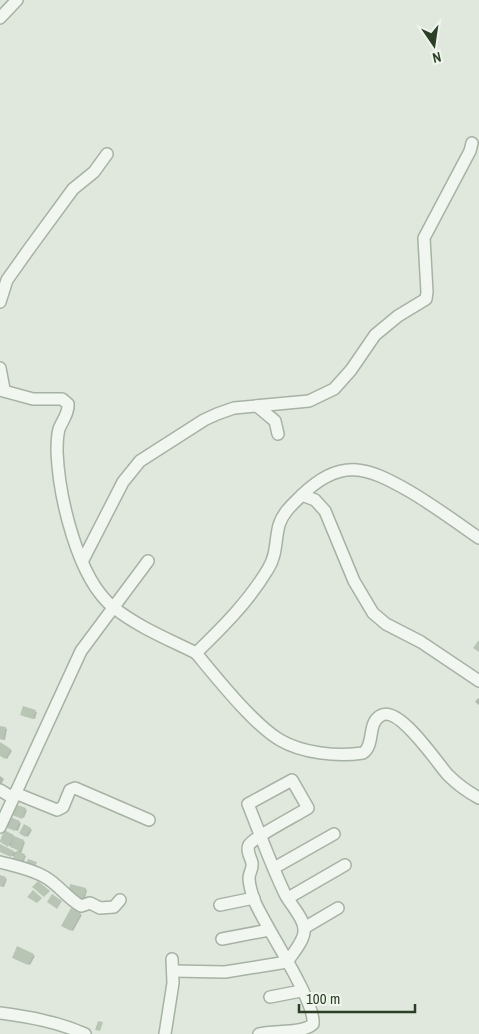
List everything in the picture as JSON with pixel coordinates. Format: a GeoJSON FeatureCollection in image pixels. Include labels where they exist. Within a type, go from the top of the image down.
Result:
{"type":"FeatureCollection","features":[{"type":"Feature","properties":{"kind":"street"},"geometry":{"type":"LineString","coordinates":[[0,18],[17,0]]}},
{"type":"Feature","properties":{"kind":"street"},"geometry":{"type":"LineString","coordinates":[[83,560],[124,482],[140,461],[204,420],[234,408],[309,401],[334,389],[351,370],[375,335],[398,316],[426,299],[424,238],[470,151],[472,143]]}},
{"type":"Feature","properties":{"kind":"street"},"geometry":{"type":"LineString","coordinates":[[0,302],[8,280],[73,189],[94,172],[107,154]]}},
{"type":"Feature","properties":{"kind":"street"},"geometry":{"type":"LineString","coordinates":[[0,368],[2,390],[25,398],[62,400],[68,404],[67,412],[58,432],[57,455],[69,525],[94,585],[113,606],[154,634],[196,654],[267,731],[286,744],[330,753],[363,753],[368,747],[375,720],[380,715],[388,714],[399,719],[414,733],[456,782],[479,798]]}},
{"type":"Feature","properties":{"kind":"street"},"geometry":{"type":"LineString","coordinates":[[257,406],[275,421],[278,434]]}},
{"type":"Feature","properties":{"kind":"street"},"geometry":{"type":"LineString","coordinates":[[196,654],[260,582],[272,562],[283,517],[291,506],[319,480],[337,472],[354,469],[375,473],[440,510],[479,538]]}},
{"type":"Feature","properties":{"kind":"street"},"geometry":{"type":"LineString","coordinates":[[302,495],[315,500],[325,511],[354,581],[373,613],[386,624],[421,642],[479,681]]}},
{"type":"Feature","properties":{"kind":"street"},"geometry":{"type":"LineString","coordinates":[[0,827],[82,652],[113,606],[148,561]]}},
{"type":"Feature","properties":{"kind":"street"},"geometry":{"type":"LineString","coordinates":[[165,1034],[173,965],[225,972],[255,969],[287,962],[302,938],[304,928],[274,868],[261,836],[248,804],[292,780],[308,808],[261,836],[250,844],[248,849],[252,864],[249,880],[254,898],[269,930],[287,962],[302,991],[313,1016],[311,1027],[259,1034]]}},
{"type":"Feature","properties":{"kind":"street"},"geometry":{"type":"LineString","coordinates":[[0,790],[57,810],[63,807],[70,790],[75,788],[149,820]]}},
{"type":"Feature","properties":{"kind":"street"},"geometry":{"type":"LineString","coordinates":[[274,868],[334,834]]}},
{"type":"Feature","properties":{"kind":"street"},"geometry":{"type":"LineString","coordinates":[[0,862],[45,877],[64,892],[70,900],[81,906],[90,903],[100,908],[114,907],[120,900]]}},
{"type":"Feature","properties":{"kind":"street"},"geometry":{"type":"LineString","coordinates":[[288,898],[345,865]]}},
{"type":"Feature","properties":{"kind":"street"},"geometry":{"type":"LineString","coordinates":[[220,905],[254,898]]}},
{"type":"Feature","properties":{"kind":"street"},"geometry":{"type":"LineString","coordinates":[[304,928],[338,908]]}},
{"type":"Feature","properties":{"kind":"street"},"geometry":{"type":"LineString","coordinates":[[222,939],[269,930]]}},
{"type":"Feature","properties":{"kind":"street"},"geometry":{"type":"LineString","coordinates":[[270,997],[302,991]]}},
{"type":"Feature","properties":{"kind":"street"},"geometry":{"type":"LineString","coordinates":[[0,1013],[40,1019],[85,1034]]}},
{"type":"Feature","properties":{"kind":"building"},"geometry":{"type":"Polygon","coordinates":[[[479,640],[479,652],[473,648],[479,640]]]}},
{"type":"Feature","properties":{"kind":"building"},"geometry":{"type":"Polygon","coordinates":[[[23,706],[36,710],[33,719],[20,715],[23,706]]]}},
{"type":"Feature","properties":{"kind":"building"},"geometry":{"type":"Polygon","coordinates":[[[0,726],[6,727],[3,740],[0,739],[0,726]]]}},
{"type":"Feature","properties":{"kind":"building"},"geometry":{"type":"Polygon","coordinates":[[[0,742],[11,749],[5,759],[0,756],[0,742]]]}},
{"type":"Feature","properties":{"kind":"building"},"geometry":{"type":"Polygon","coordinates":[[[17,805],[26,808],[22,819],[12,815],[17,805]]]}},
{"type":"Feature","properties":{"kind":"building"},"geometry":{"type":"Polygon","coordinates":[[[8,816],[20,821],[15,831],[3,826],[8,816]]]}},
{"type":"Feature","properties":{"kind":"building"},"geometry":{"type":"Polygon","coordinates":[[[24,824],[31,828],[25,837],[19,833],[24,824]]]}},
{"type":"Feature","properties":{"kind":"building"},"geometry":{"type":"Polygon","coordinates":[[[4,830],[14,835],[8,847],[0,842],[4,830]]]}},
{"type":"Feature","properties":{"kind":"building"},"geometry":{"type":"Polygon","coordinates":[[[14,836],[24,840],[20,851],[10,847],[14,836]]]}},
{"type":"Feature","properties":{"kind":"building"},"geometry":{"type":"Polygon","coordinates":[[[0,844],[14,851],[11,857],[0,852],[0,844]]]}},
{"type":"Feature","properties":{"kind":"building"},"geometry":{"type":"Polygon","coordinates":[[[16,851],[25,854],[20,866],[11,863],[16,851]]]}},
{"type":"Feature","properties":{"kind":"building"},"geometry":{"type":"Polygon","coordinates":[[[28,859],[37,862],[34,870],[25,866],[28,859]]]}},
{"type":"Feature","properties":{"kind":"building"},"geometry":{"type":"Polygon","coordinates":[[[0,875],[6,877],[2,887],[0,886],[0,875]]]}},
{"type":"Feature","properties":{"kind":"building"},"geometry":{"type":"Polygon","coordinates":[[[38,881],[50,891],[44,897],[32,887],[38,881]]]}},
{"type":"Feature","properties":{"kind":"building"},"geometry":{"type":"Polygon","coordinates":[[[70,884],[86,888],[83,899],[68,895],[70,884]]]}},
{"type":"Feature","properties":{"kind":"building"},"geometry":{"type":"Polygon","coordinates":[[[33,890],[42,898],[37,903],[27,897],[33,890]]]}},
{"type":"Feature","properties":{"kind":"building"},"geometry":{"type":"Polygon","coordinates":[[[52,894],[62,901],[57,909],[47,902],[52,894]]]}},
{"type":"Feature","properties":{"kind":"building"},"geometry":{"type":"Polygon","coordinates":[[[71,908],[81,913],[71,931],[61,926],[71,908]]]}},
{"type":"Feature","properties":{"kind":"building"},"geometry":{"type":"Polygon","coordinates":[[[17,946],[34,954],[28,965],[12,958],[17,946]]]}},
{"type":"Feature","properties":{"kind":"building"},"geometry":{"type":"Polygon","coordinates":[[[98,1021],[103,1022],[100,1031],[95,1030],[98,1021]]]}}]}
